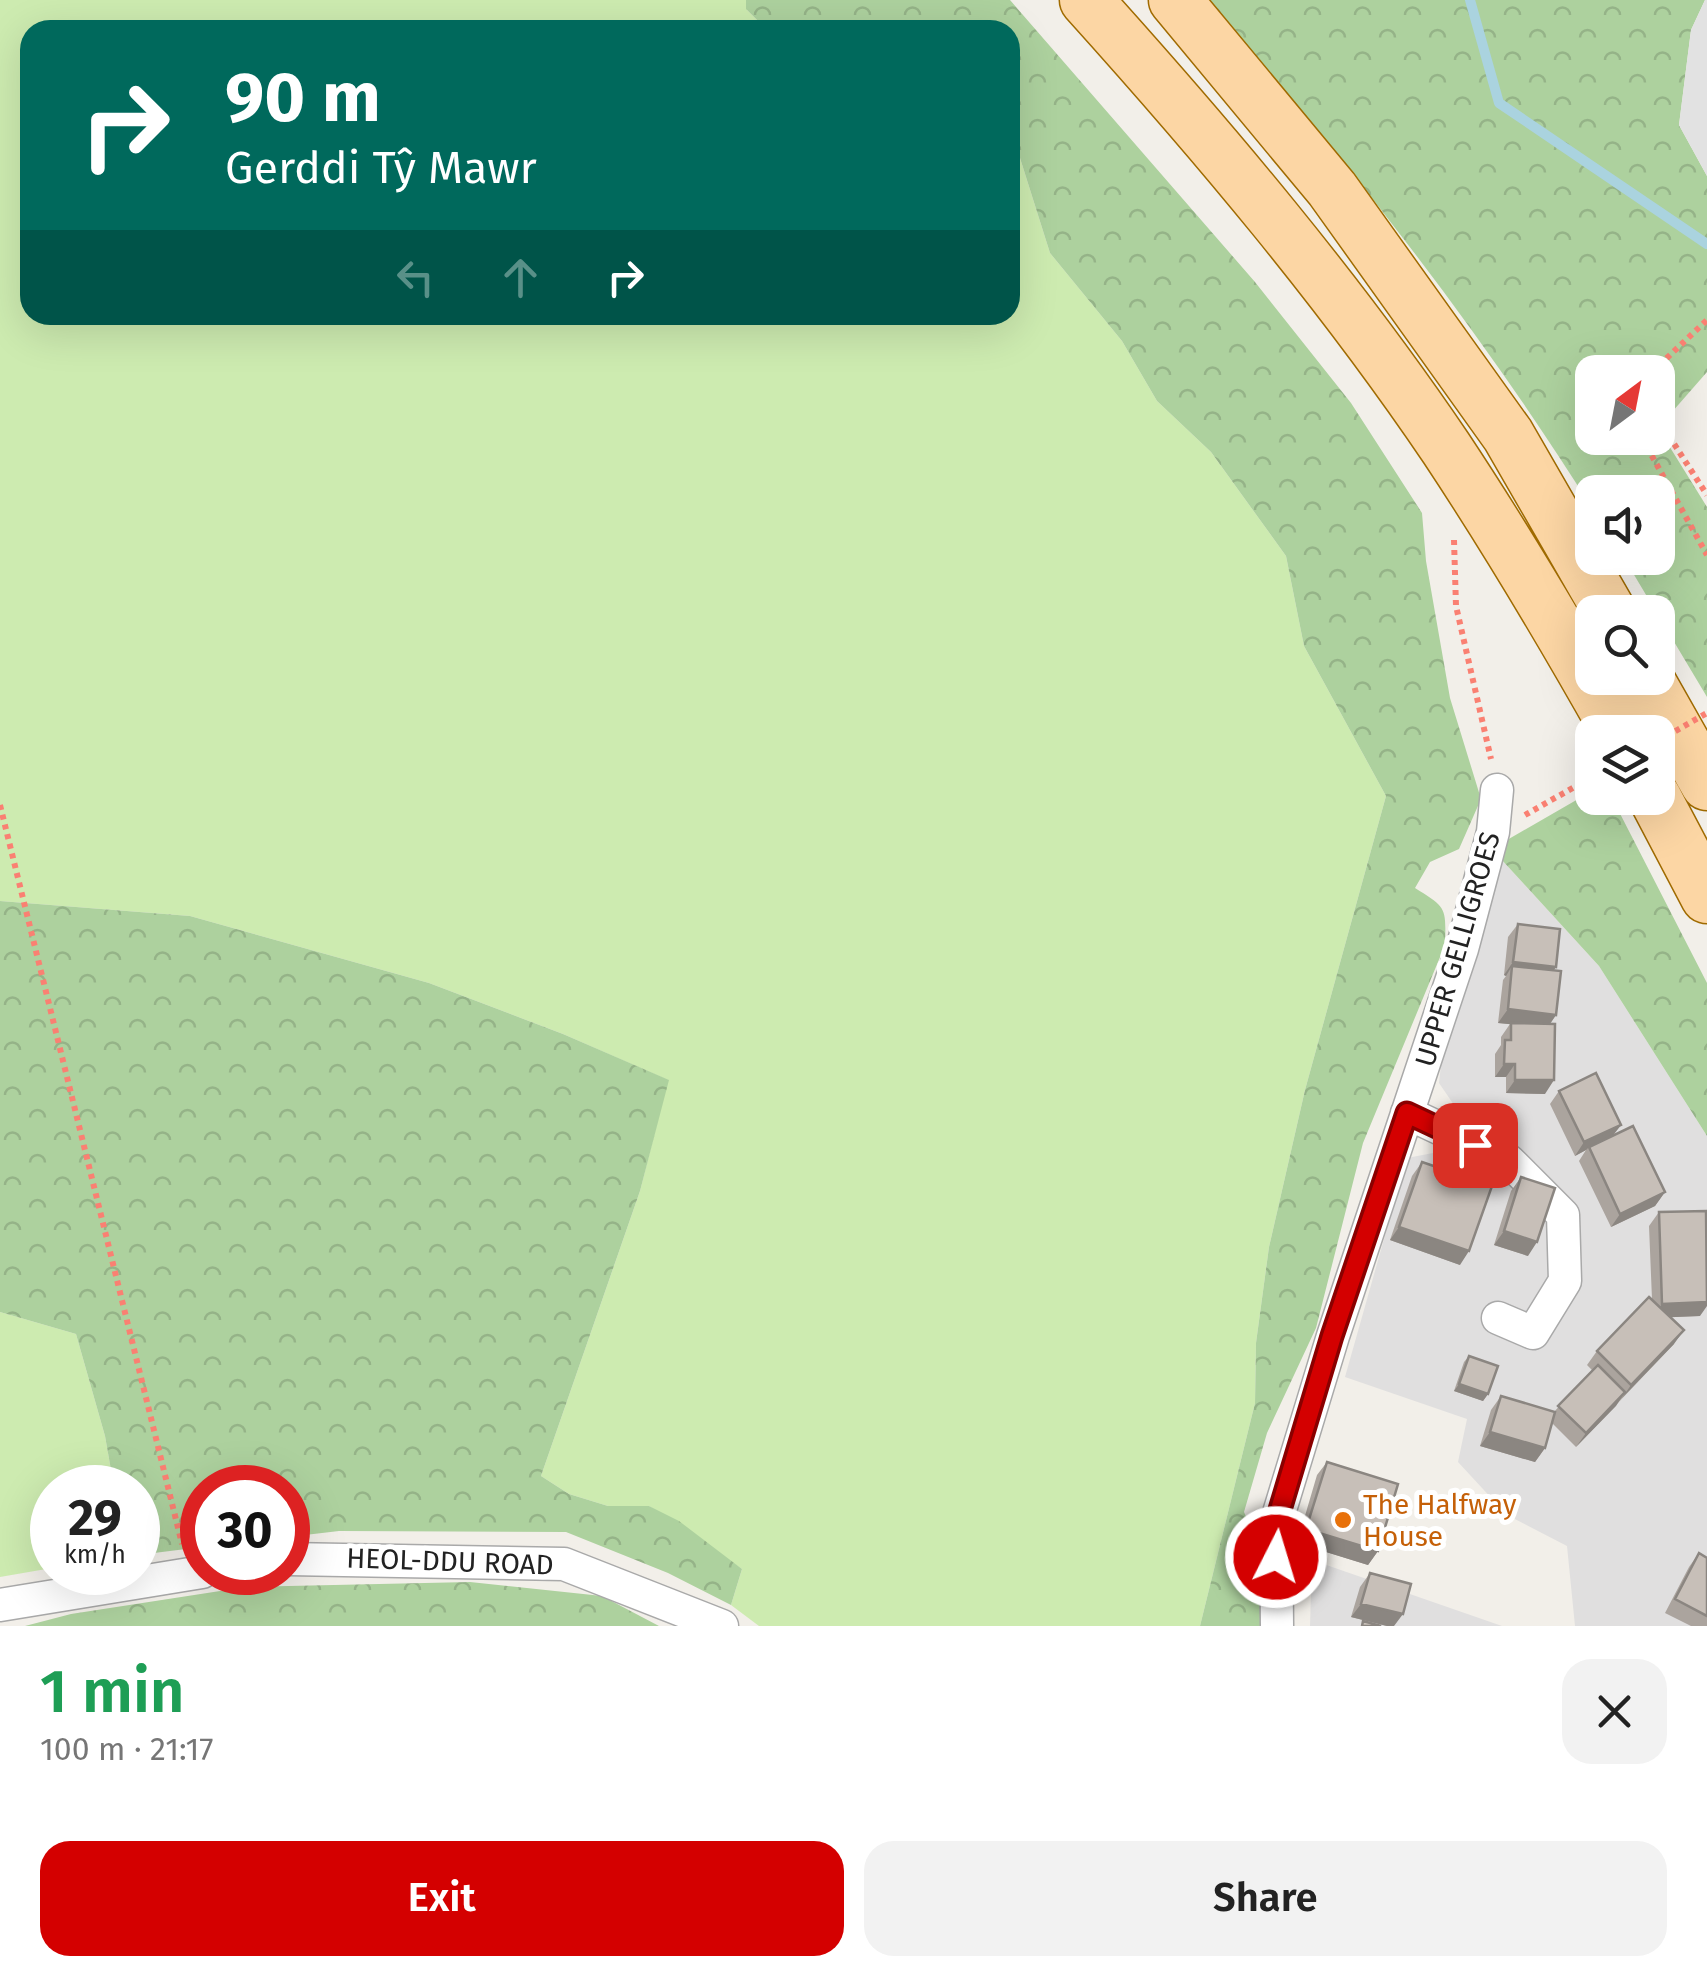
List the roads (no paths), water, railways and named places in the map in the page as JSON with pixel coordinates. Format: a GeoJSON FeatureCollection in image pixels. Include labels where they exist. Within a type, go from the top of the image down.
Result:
{"type":"FeatureCollection","features":[{"type":"Feature","properties":{"kind":"main road"},"geometry":{"type":"LineString","coordinates":[[1086,0],[1211,142],[1399,383],[1446,448],[1608,715]]}},
{"type":"Feature","properties":{"kind":"main road"},"geometry":{"type":"LineString","coordinates":[[1175,0],[1332,189],[1508,434],[1600,595]]}},
{"type":"Feature","properties":{"kind":"main road"},"geometry":{"type":"LineString","coordinates":[[1657,695],[1707,784]]}},
{"type":"Feature","properties":{"kind":"main road"},"geometry":{"type":"LineString","coordinates":[[1663,815],[1707,897]]}},
{"type":"Feature","properties":{"kind":"street","name":"UPPER GELLIGROES"},"geometry":{"type":"LineString","coordinates":[[1277,1626],[1276,1523],[1332,1336],[1462,949],[1494,832],[1497,790]]}},
{"type":"Feature","properties":{"kind":"street"},"geometry":{"type":"LineString","coordinates":[[1407,1113],[1509,1161],[1562,1215],[1565,1281],[1533,1333],[1498,1318]]}},
{"type":"Feature","properties":{"kind":"street","name":"HEOL-DDU ROAD"},"geometry":{"type":"LineString","coordinates":[[310,1556],[564,1564],[722,1626]]}},
{"type":"Feature","properties":{"kind":"street"},"geometry":{"type":"LineString","coordinates":[[0,1605],[180,1576]]}},
{"type":"Feature","properties":{"kind":"waterway"},"geometry":{"type":"LineString","coordinates":[[1470,0],[1499,103],[1707,244]]}},
{"type":"Feature","properties":{"kind":"place","name":"The Halfway House"},"geometry":{"type":"Point","coordinates":[1343,1520]}}]}
